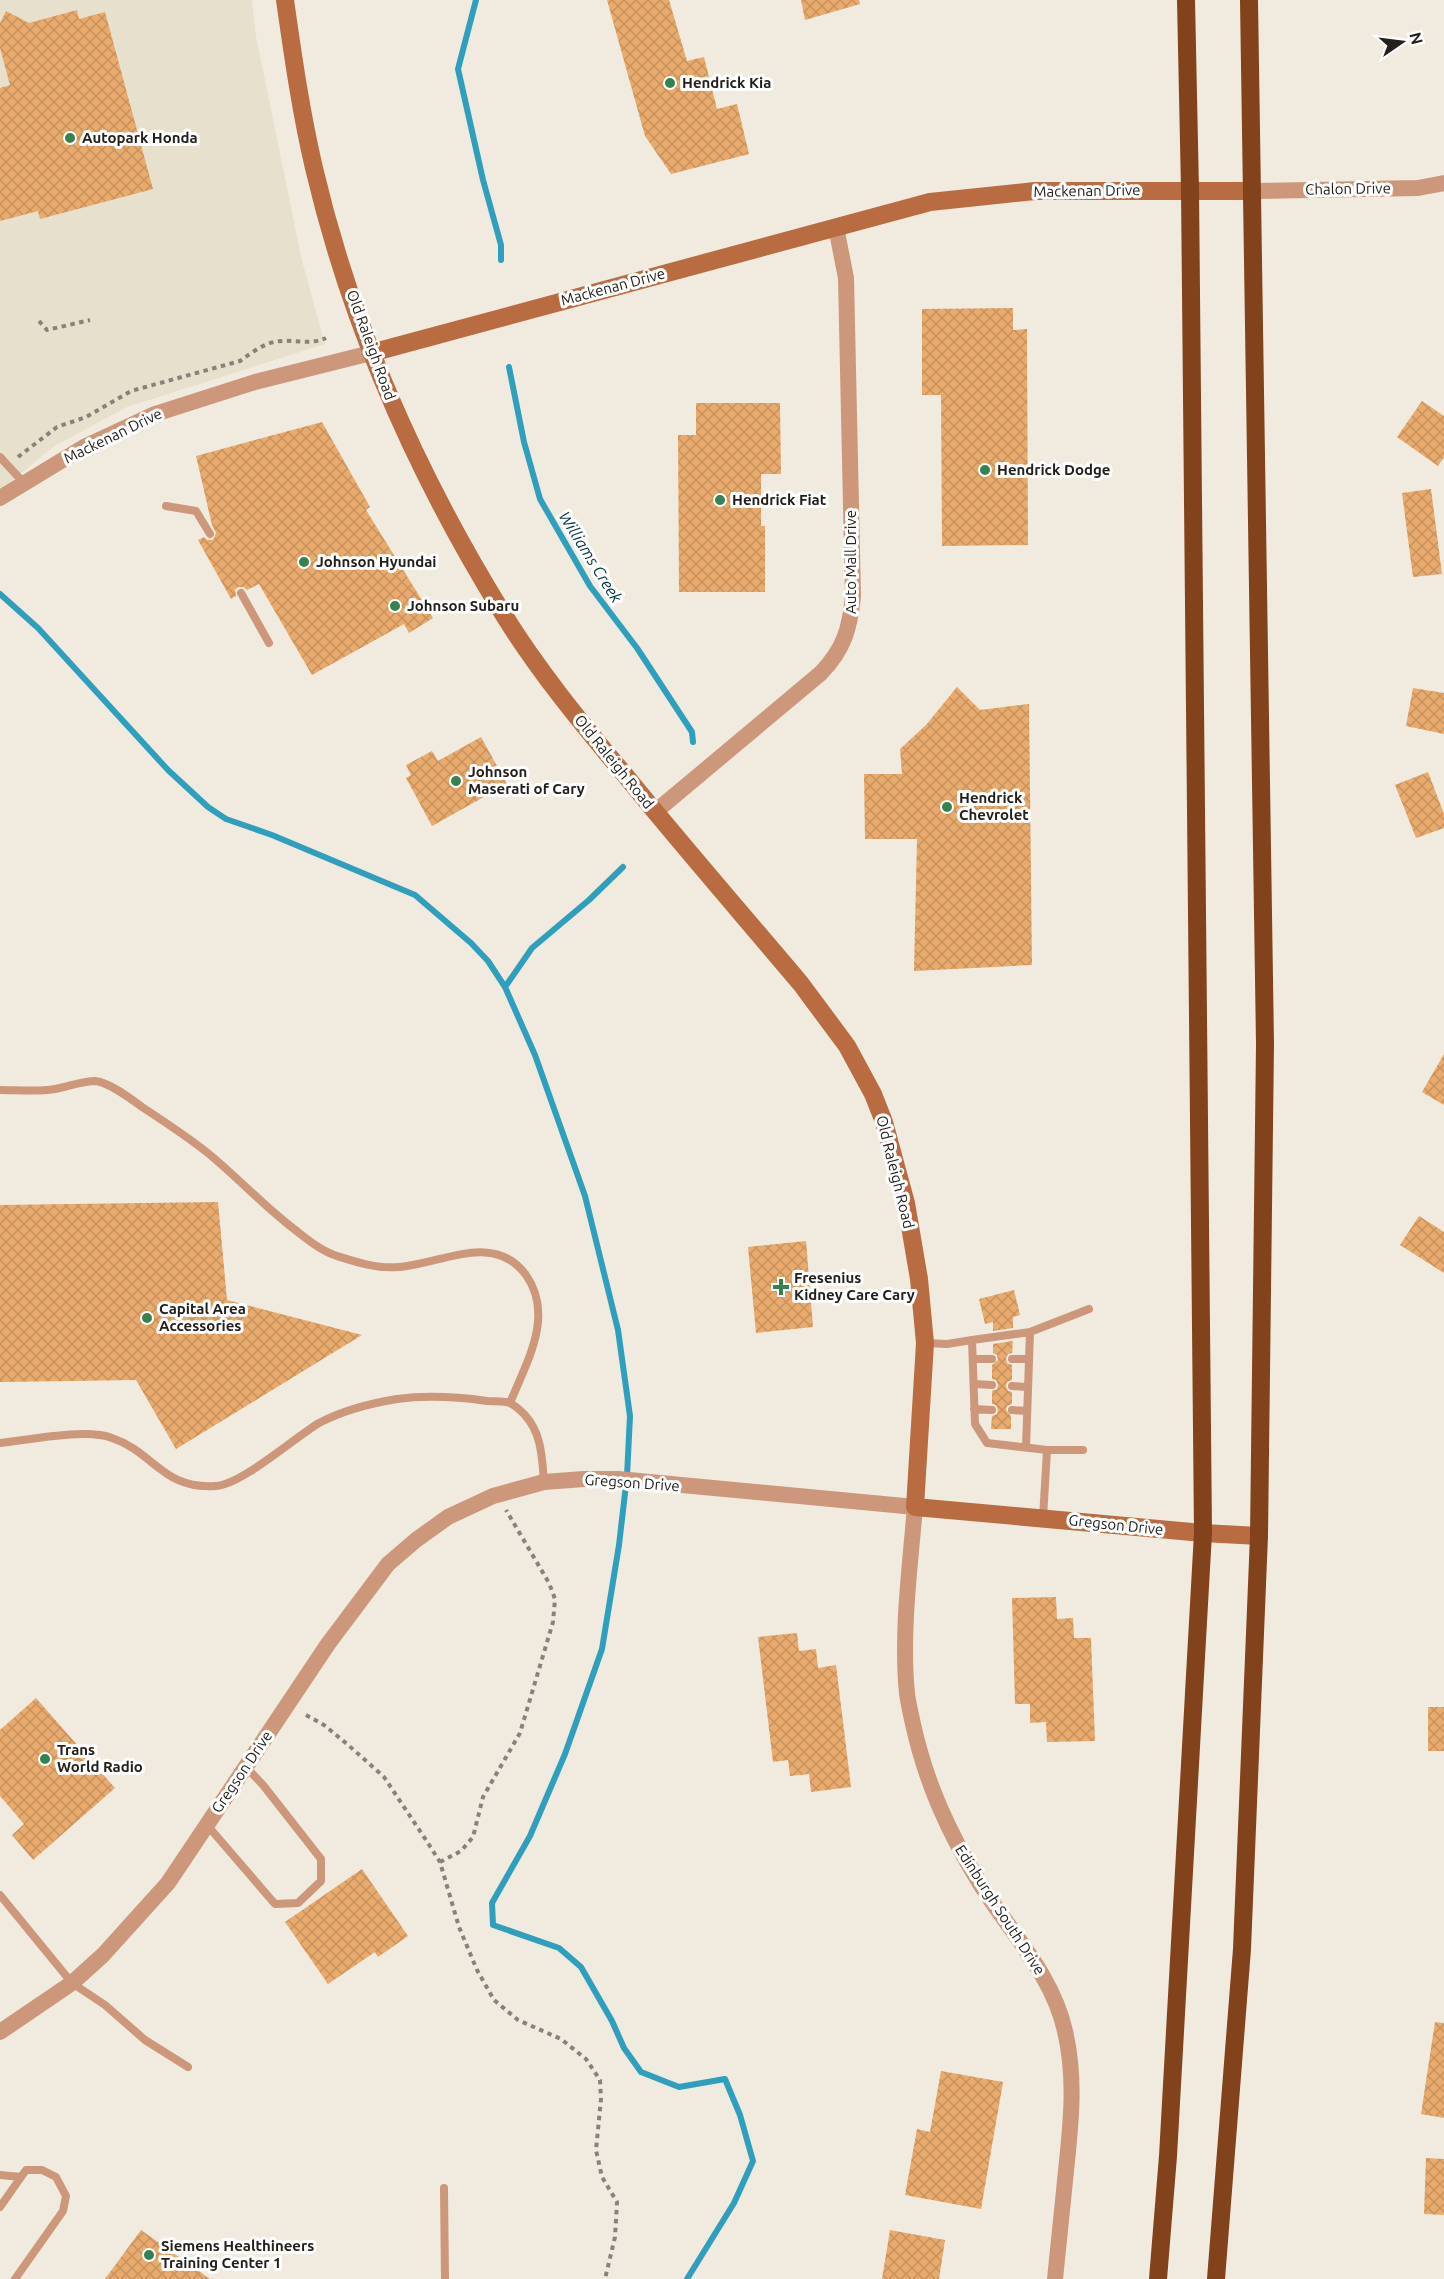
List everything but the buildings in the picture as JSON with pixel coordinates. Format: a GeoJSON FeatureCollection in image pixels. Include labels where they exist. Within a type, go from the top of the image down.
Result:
{"type":"FeatureCollection","features":[{"type":"Feature","properties":{"kind":"highway"},"geometry":{"type":"LineString","coordinates":[[1158,2279],[1168,2156],[1203,1533],[1190,190],[1186,0]]}},
{"type":"Feature","properties":{"kind":"highway"},"geometry":{"type":"LineString","coordinates":[[1216,2279],[1242,1949],[1259,1536],[1265,1044],[1249,0]]}},
{"type":"Feature","properties":{"kind":"street","name":"Old Raleigh Road"},"geometry":{"type":"LineString","coordinates":[[285,0],[314,168],[332,234],[371,353],[402,428],[440,505],[502,613],[573,712],[801,984],[836,1030],[860,1067],[884,1122],[906,1203],[919,1279],[925,1343],[915,1507]]}},
{"type":"Feature","properties":{"kind":"street","name":"Chalon Drive"},"geometry":{"type":"LineString","coordinates":[[1252,191],[1418,188],[1444,183]]}},
{"type":"Feature","properties":{"kind":"street","name":"Mackenan Drive"},"geometry":{"type":"LineString","coordinates":[[0,498],[84,447],[155,414],[255,382],[371,353],[930,202],[1035,192],[1252,191]]}},
{"type":"Feature","properties":{"kind":"street","name":"Auto Mall Drive"},"geometry":{"type":"LineString","coordinates":[[655,812],[821,673],[832,662],[850,626],[854,596],[846,278],[837,227]]}},
{"type":"Feature","properties":{"kind":"street","name":"Gregson Drive"},"geometry":{"type":"LineString","coordinates":[[0,2032],[72,1983],[103,1955],[168,1883],[328,1644],[388,1564],[448,1516],[493,1496],[544,1482],[618,1479],[1203,1533],[1259,1536]]}},
{"type":"Feature","properties":{"kind":"street","name":"Edinburgh South Drive"},"geometry":{"type":"LineString","coordinates":[[915,1507],[907,1620],[907,1694],[919,1752],[936,1803],[958,1848],[989,1898],[1042,1973],[1057,2002],[1067,2039],[1073,2103],[1055,2279]]}},
{"type":"Feature","properties":{"kind":"lane"},"geometry":{"type":"LineString","coordinates":[[0,457],[24,483]]}},
{"type":"Feature","properties":{"kind":"lane"},"geometry":{"type":"LineString","coordinates":[[166,506],[196,511],[210,534]]}},
{"type":"Feature","properties":{"kind":"lane"},"geometry":{"type":"LineString","coordinates":[[241,593],[269,644]]}},
{"type":"Feature","properties":{"kind":"lane"},"geometry":{"type":"LineString","coordinates":[[0,1090],[52,1090],[95,1081],[119,1091],[209,1154],[273,1213],[330,1253],[369,1265],[397,1267],[482,1251],[498,1254],[514,1263],[525,1274],[534,1289],[539,1304],[540,1319],[535,1341],[510,1403]]}},
{"type":"Feature","properties":{"kind":"lane"},"geometry":{"type":"LineString","coordinates":[[925,1343],[947,1344],[1030,1332],[1089,1309]]}},
{"type":"Feature","properties":{"kind":"lane"},"geometry":{"type":"LineString","coordinates":[[1026,1447],[1027,1359],[1030,1332]]}},
{"type":"Feature","properties":{"kind":"lane"},"geometry":{"type":"LineString","coordinates":[[972,1340],[975,1424],[987,1443],[1047,1450],[1083,1450]]}},
{"type":"Feature","properties":{"kind":"lane"},"geometry":{"type":"LineString","coordinates":[[973,1359],[992,1359]]}},
{"type":"Feature","properties":{"kind":"lane"},"geometry":{"type":"LineString","coordinates":[[1012,1359],[1027,1359]]}},
{"type":"Feature","properties":{"kind":"lane"},"geometry":{"type":"LineString","coordinates":[[974,1384],[992,1385]]}},
{"type":"Feature","properties":{"kind":"lane"},"geometry":{"type":"LineString","coordinates":[[1012,1386],[1027,1387]]}},
{"type":"Feature","properties":{"kind":"lane"},"geometry":{"type":"LineString","coordinates":[[0,1443],[93,1434],[111,1437],[134,1447],[165,1474],[175,1479],[200,1487],[219,1486],[240,1478],[321,1422],[354,1409],[397,1399],[445,1396],[510,1403],[524,1414],[536,1429],[541,1447],[544,1482]]}},
{"type":"Feature","properties":{"kind":"lane"},"geometry":{"type":"LineString","coordinates":[[974,1409],[992,1410]]}},
{"type":"Feature","properties":{"kind":"lane"},"geometry":{"type":"LineString","coordinates":[[1012,1410],[1026,1411]]}},
{"type":"Feature","properties":{"kind":"lane"},"geometry":{"type":"LineString","coordinates":[[1043,1518],[1047,1450]]}},
{"type":"Feature","properties":{"kind":"lane"},"geometry":{"type":"LineString","coordinates":[[207,1825],[276,1904],[298,1903],[321,1881],[321,1859],[263,1785],[246,1767]]}},
{"type":"Feature","properties":{"kind":"lane"},"geometry":{"type":"LineString","coordinates":[[0,1895],[72,1983],[105,2005],[145,2040],[188,2067]]}},
{"type":"Feature","properties":{"kind":"lane"},"geometry":{"type":"LineString","coordinates":[[0,2207],[26,2170],[42,2170],[56,2177],[66,2196],[63,2211],[15,2279]]}},
{"type":"Feature","properties":{"kind":"lane"},"geometry":{"type":"LineString","coordinates":[[0,2175],[21,2177]]}},
{"type":"Feature","properties":{"kind":"lane"},"geometry":{"type":"LineString","coordinates":[[444,2188],[445,2279]]}},
{"type":"Feature","properties":{"kind":"path"},"geometry":{"type":"LineString","coordinates":[[39,321],[47,330],[90,320]]}},
{"type":"Feature","properties":{"kind":"path"},"geometry":{"type":"LineString","coordinates":[[18,457],[57,427],[86,417],[131,391],[240,361],[254,351],[275,342],[319,341],[326,338]]}},
{"type":"Feature","properties":{"kind":"path"},"geometry":{"type":"LineString","coordinates":[[440,1862],[460,1851],[473,1837],[483,1797],[520,1732],[553,1622],[555,1599],[549,1583],[506,1510]]}},
{"type":"Feature","properties":{"kind":"path"},"geometry":{"type":"LineString","coordinates":[[306,1715],[324,1725],[384,1778],[440,1862],[459,1927],[477,1970],[494,2000],[518,2020],[561,2039],[586,2060],[600,2080],[601,2098],[596,2150],[602,2177],[617,2202],[615,2237],[604,2279]]}},
{"type":"Feature","properties":{"kind":"shaded area"},"geometry":{"type":"Polygon","coordinates":[[[0,0],[252,0],[256,36],[302,261],[325,344],[127,407],[53,447],[0,491],[0,0]]]}},
{"type":"Feature","properties":{"kind":"waterway","name":"Williams Creek"},"geometry":{"type":"LineString","coordinates":[[476,0],[458,69],[483,180],[501,245],[501,260]]}},
{"type":"Feature","properties":{"kind":"waterway","name":"Williams Creek"},"geometry":{"type":"LineString","coordinates":[[509,367],[524,442],[540,499],[590,586],[637,648],[692,732],[693,742]]}},
{"type":"Feature","properties":{"kind":"waterway"},"geometry":{"type":"LineString","coordinates":[[0,594],[38,628],[168,770],[208,807],[226,819],[272,835],[415,895],[471,943],[488,961],[505,987],[535,1055],[585,1196],[618,1330],[630,1416],[627,1476],[619,1545],[602,1649],[565,1754],[530,1836],[492,1903],[493,1925],[559,1948],[581,1967],[612,2021],[624,2048],[641,2072],[679,2087],[725,2079],[740,2115],[753,2161],[734,2203],[687,2279]]}},
{"type":"Feature","properties":{"kind":"waterway","name":"Williams Creek"},"geometry":{"type":"LineString","coordinates":[[505,987],[532,948],[589,900],[623,867]]}},
{"type":"Feature","properties":{"kind":"place","name":"Hendrick Kia"},"geometry":{"type":"Point","coordinates":[670,83]}},
{"type":"Feature","properties":{"kind":"place","name":"Autopark Honda"},"geometry":{"type":"Point","coordinates":[70,138]}},
{"type":"Feature","properties":{"kind":"place","name":"Hendrick Dodge"},"geometry":{"type":"Point","coordinates":[985,470]}},
{"type":"Feature","properties":{"kind":"place","name":"Hendrick Fiat"},"geometry":{"type":"Point","coordinates":[720,500]}},
{"type":"Feature","properties":{"kind":"place","name":"Johnson Hyundai"},"geometry":{"type":"Point","coordinates":[304,562]}},
{"type":"Feature","properties":{"kind":"place","name":"Johnson Subaru"},"geometry":{"type":"Point","coordinates":[395,606]}},
{"type":"Feature","properties":{"kind":"place","name":"Johnson Maserati of Cary"},"geometry":{"type":"Point","coordinates":[456,781]}},
{"type":"Feature","properties":{"kind":"place","name":"Hendrick Chevrolet"},"geometry":{"type":"Point","coordinates":[947,807]}},
{"type":"Feature","properties":{"kind":"place","name":"Fresenius Kidney Care Cary"},"geometry":{"type":"Point","coordinates":[781,1287]}},
{"type":"Feature","properties":{"kind":"place","name":"Capital Area Accessories"},"geometry":{"type":"Point","coordinates":[147,1318]}},
{"type":"Feature","properties":{"kind":"place","name":"Trans World Radio"},"geometry":{"type":"Point","coordinates":[45,1759]}},
{"type":"Feature","properties":{"kind":"place","name":"Siemens Healthineers Training Center 1"},"geometry":{"type":"Point","coordinates":[149,2255]}}]}
